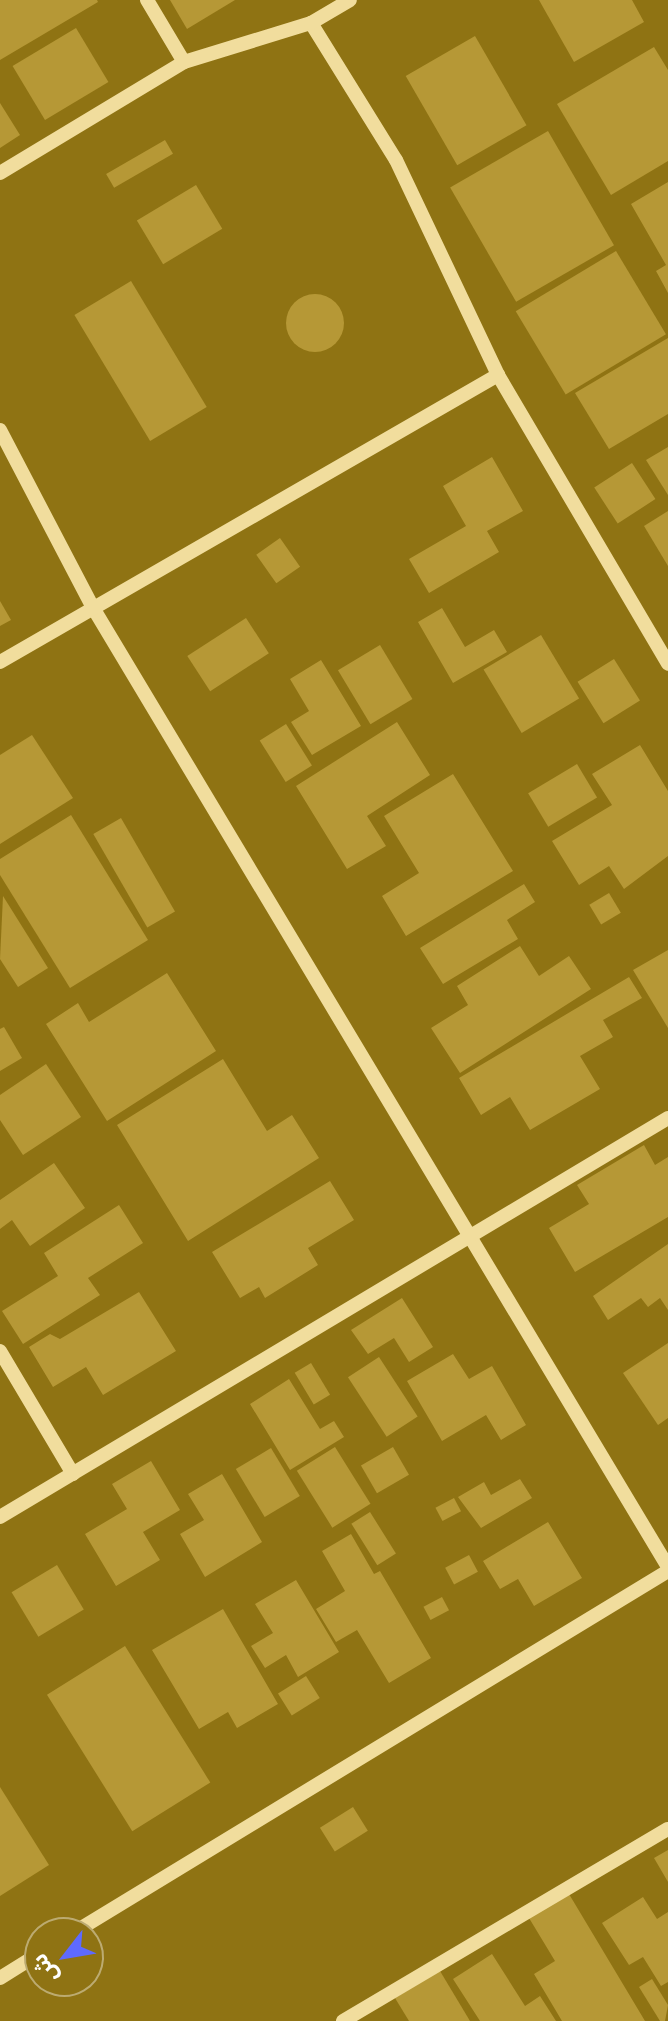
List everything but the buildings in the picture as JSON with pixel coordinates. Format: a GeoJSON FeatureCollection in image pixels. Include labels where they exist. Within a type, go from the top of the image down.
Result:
{"type":"FeatureCollection","features":[{"type":"Feature","properties":{"kind":"street"},"geometry":{"type":"LineString","coordinates":[[147,0],[184,62]]}},
{"type":"Feature","properties":{"kind":"street"},"geometry":{"type":"LineString","coordinates":[[0,173],[184,62],[311,23],[350,0]]}},
{"type":"Feature","properties":{"kind":"street"},"geometry":{"type":"LineString","coordinates":[[311,23],[396,160],[498,375],[668,664]]}},
{"type":"Feature","properties":{"kind":"street"},"geometry":{"type":"LineString","coordinates":[[0,662],[92,606],[498,375]]}},
{"type":"Feature","properties":{"kind":"street"},"geometry":{"type":"LineString","coordinates":[[0,430],[92,606],[466,1236],[668,1569],[99,1917]]}},
{"type":"Feature","properties":{"kind":"street"},"geometry":{"type":"LineString","coordinates":[[0,1517],[668,1118]]}},
{"type":"Feature","properties":{"kind":"street"},"geometry":{"type":"LineString","coordinates":[[0,1351],[73,1474]]}},
{"type":"Feature","properties":{"kind":"street"},"geometry":{"type":"LineString","coordinates":[[343,2021],[668,1829]]}},
{"type":"Feature","properties":{"kind":"street"},"geometry":{"type":"LineString","coordinates":[[0,1978],[24,1963]]}}]}
